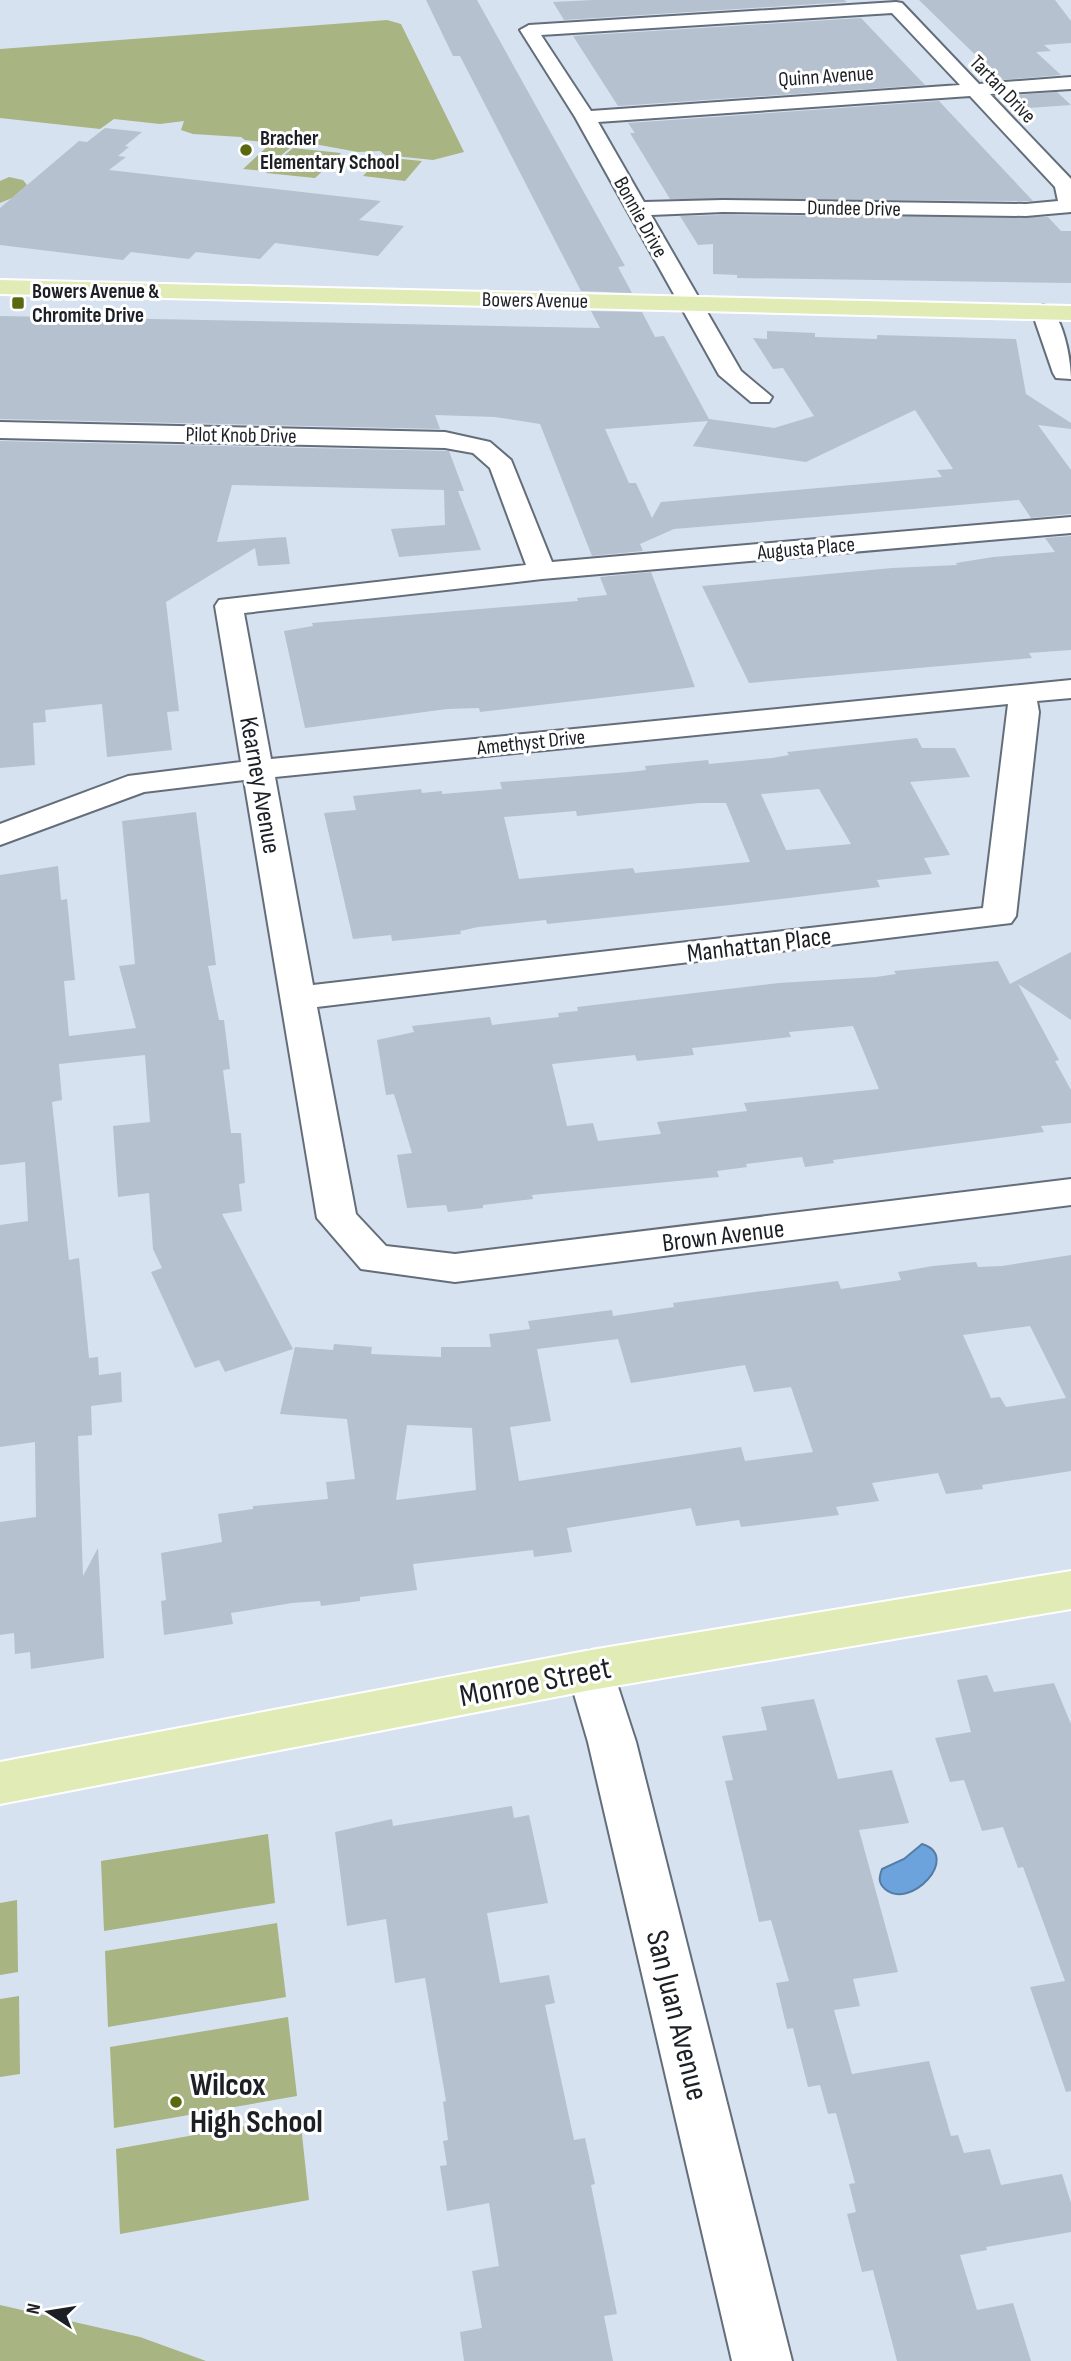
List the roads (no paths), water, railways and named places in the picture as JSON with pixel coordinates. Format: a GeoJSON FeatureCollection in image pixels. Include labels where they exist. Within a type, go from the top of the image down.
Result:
{"type":"FeatureCollection","features":[{"type":"Feature","properties":{"kind":"main road","name":"Bowers Avenue"},"geometry":{"type":"LineString","coordinates":[[0,287],[1071,313]]}},
{"type":"Feature","properties":{"kind":"main road","name":"Monroe Street"},"geometry":{"type":"LineString","coordinates":[[0,1783],[590,1670],[1071,1590]]}},
{"type":"Feature","properties":{"kind":"street","name":"Tartan Drive"},"geometry":{"type":"LineString","coordinates":[[529,30],[896,7],[1065,185],[1070,206]]}},
{"type":"Feature","properties":{"kind":"street","name":"Bonnie Drive"},"geometry":{"type":"LineString","coordinates":[[529,30],[638,209],[731,375],[760,397]]}},
{"type":"Feature","properties":{"kind":"street","name":"Quinn Avenue"},"geometry":{"type":"LineString","coordinates":[[584,117],[1071,83]]}},
{"type":"Feature","properties":{"kind":"street","name":"Dundee Drive"},"geometry":{"type":"LineString","coordinates":[[638,209],[723,206],[1026,210],[1070,206]]}},
{"type":"Feature","properties":{"kind":"street"},"geometry":{"type":"LineString","coordinates":[[1043,312],[1065,373]]}},
{"type":"Feature","properties":{"kind":"street","name":"Pilot Knob Drive"},"geometry":{"type":"LineString","coordinates":[[0,430],[445,440],[481,447],[502,465],[542,571]]}},
{"type":"Feature","properties":{"kind":"street","name":"Augusta Place"},"geometry":{"type":"LineString","coordinates":[[542,571],[1071,525]]}},
{"type":"Feature","properties":{"kind":"street","name":"Kearney Avenue"},"geometry":{"type":"LineString","coordinates":[[375,1259],[337,1218],[296,998],[260,769],[229,606],[542,571]]}},
{"type":"Feature","properties":{"kind":"street","name":"Amethyst Drive"},"geometry":{"type":"LineString","coordinates":[[0,835],[139,783],[1071,689]]}},
{"type":"Feature","properties":{"kind":"street","name":"Manhattan Place"},"geometry":{"type":"LineString","coordinates":[[296,998],[999,916],[1024,712],[1021,694]]}},
{"type":"Feature","properties":{"kind":"street","name":"Brown Avenue"},"geometry":{"type":"LineString","coordinates":[[375,1259],[455,1268],[1071,1192]]}},
{"type":"Feature","properties":{"kind":"street","name":"San Juan Avenue"},"geometry":{"type":"LineString","coordinates":[[590,1670],[619,1769],[762,2361]]}},
{"type":"Feature","properties":{"kind":"water"},"geometry":{"type":"Polygon","coordinates":[[[922,1844],[933,1850],[937,1859],[928,1879],[907,1893],[895,1894],[885,1889],[880,1880],[882,1869],[904,1859],[922,1844]]]}},
{"type":"Feature","properties":{"kind":"place","name":"Bracher Elementary School"},"geometry":{"type":"Point","coordinates":[246,150]}},
{"type":"Feature","properties":{"kind":"place","name":"Bowers Avenue & Chromite Drive"},"geometry":{"type":"Point","coordinates":[18,303]}},
{"type":"Feature","properties":{"kind":"place","name":"Wilcox High School"},"geometry":{"type":"Point","coordinates":[176,2102]}}]}
